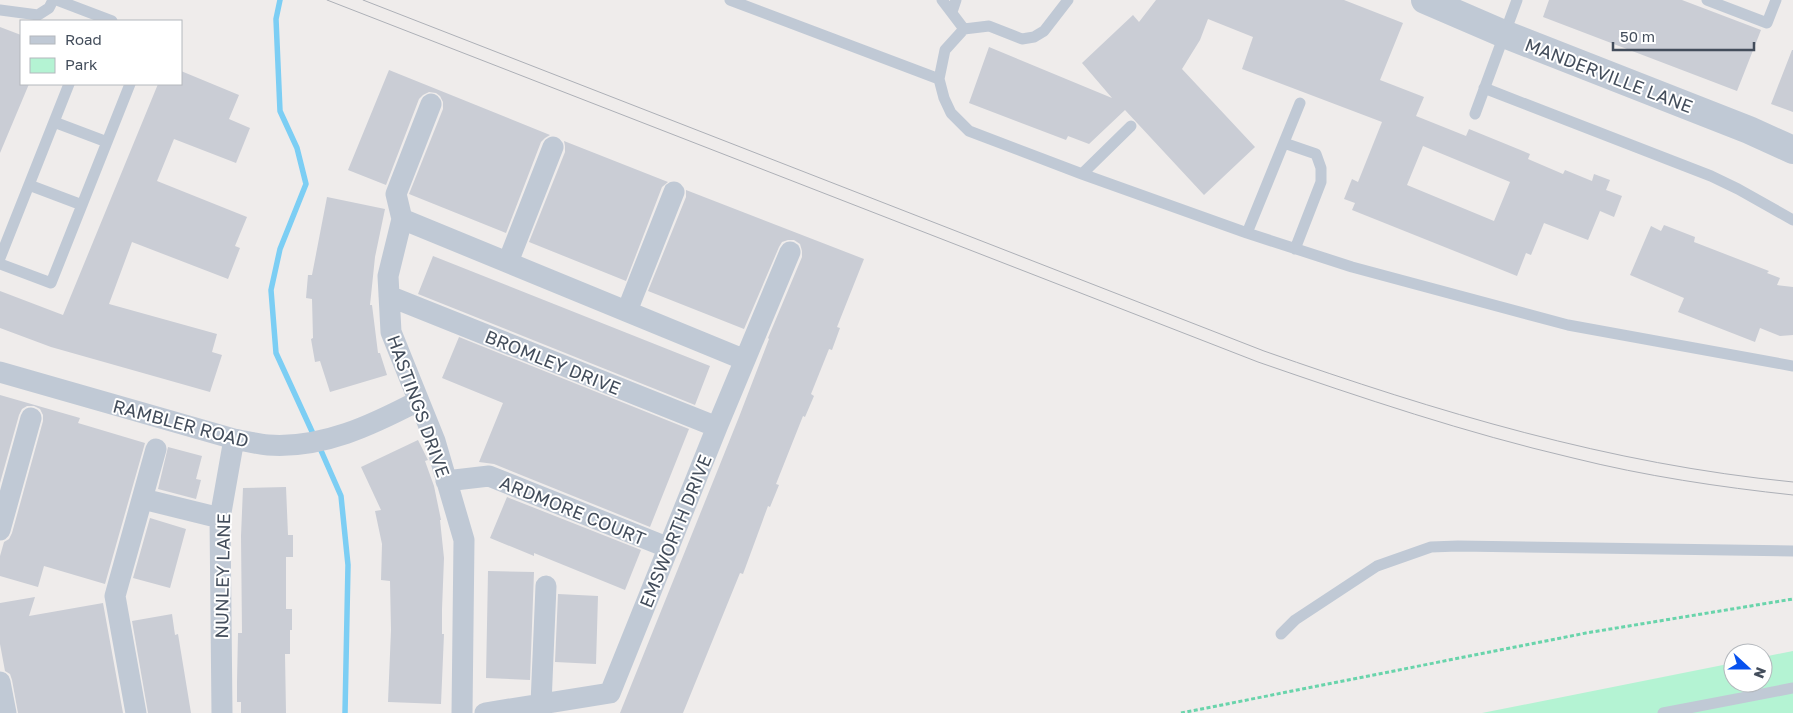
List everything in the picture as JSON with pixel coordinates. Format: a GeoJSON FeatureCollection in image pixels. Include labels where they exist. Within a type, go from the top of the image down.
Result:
{"type":"FeatureCollection","features":[{"type":"Feature","properties":{"kind":"street","name":"MANDERVILLE LANE"},"geometry":{"type":"LineString","coordinates":[[1425,0],[1504,34],[1749,130],[1793,150]]}},
{"type":"Feature","properties":{"kind":"street","name":"HASTINGS DRIVE"},"geometry":{"type":"LineString","coordinates":[[430,104],[396,194],[402,218],[388,276],[390,332],[435,441],[464,540],[462,713]]}},
{"type":"Feature","properties":{"kind":"street"},"geometry":{"type":"LineString","coordinates":[[508,262],[553,148]]}},
{"type":"Feature","properties":{"kind":"street"},"geometry":{"type":"LineString","coordinates":[[627,311],[674,192]]}},
{"type":"Feature","properties":{"kind":"street"},"geometry":{"type":"LineString","coordinates":[[402,218],[745,360]]}},
{"type":"Feature","properties":{"kind":"street","name":"EMSWORTH DRIVE"},"geometry":{"type":"LineString","coordinates":[[485,713],[610,693],[790,252]]}},
{"type":"Feature","properties":{"kind":"street","name":"BROMLEY DRIVE"},"geometry":{"type":"LineString","coordinates":[[389,296],[717,427]]}},
{"type":"Feature","properties":{"kind":"street","name":"RAMBLER ROAD"},"geometry":{"type":"LineString","coordinates":[[0,372],[234,439],[269,445],[326,440],[343,435],[365,427],[418,401]]}},
{"type":"Feature","properties":{"kind":"street"},"geometry":{"type":"LineString","coordinates":[[0,530],[31,418]]}},
{"type":"Feature","properties":{"kind":"street","name":"NUNLEY LANE"},"geometry":{"type":"LineString","coordinates":[[222,713],[220,518],[234,439]]}},
{"type":"Feature","properties":{"kind":"street"},"geometry":{"type":"LineString","coordinates":[[136,713],[115,596],[156,449]]}},
{"type":"Feature","properties":{"kind":"street","name":"ARDMORE COURT"},"geometry":{"type":"LineString","coordinates":[[446,481],[489,476],[669,548]]}},
{"type":"Feature","properties":{"kind":"street"},"geometry":{"type":"LineString","coordinates":[[142,499],[220,518]]}},
{"type":"Feature","properties":{"kind":"street"},"geometry":{"type":"LineString","coordinates":[[541,704],[546,586]]}},
{"type":"Feature","properties":{"kind":"street"},"geometry":{"type":"LineString","coordinates":[[0,682],[6,713]]}},
{"type":"Feature","properties":{"kind":"lane"},"geometry":{"type":"LineString","coordinates":[[0,10],[38,15],[49,8],[55,0],[109,20]]}},
{"type":"Feature","properties":{"kind":"lane"},"geometry":{"type":"LineString","coordinates":[[730,0],[939,79]]}},
{"type":"Feature","properties":{"kind":"lane"},"geometry":{"type":"LineString","coordinates":[[942,0],[964,29]]}},
{"type":"Feature","properties":{"kind":"lane"},"geometry":{"type":"LineString","coordinates":[[952,12],[956,0]]}},
{"type":"Feature","properties":{"kind":"lane"},"geometry":{"type":"LineString","coordinates":[[1068,0],[1044,31],[1034,37],[1022,39],[989,26],[964,29],[945,50],[939,79],[944,98],[951,113],[969,131],[1247,233],[1352,267],[1568,325],[1793,366]]}},
{"type":"Feature","properties":{"kind":"lane"},"geometry":{"type":"LineString","coordinates":[[1475,114],[1517,0]]}},
{"type":"Feature","properties":{"kind":"lane"},"geometry":{"type":"LineString","coordinates":[[1707,0],[1767,23],[1776,0]]}},
{"type":"Feature","properties":{"kind":"lane"},"geometry":{"type":"LineString","coordinates":[[0,258],[69,85]]}},
{"type":"Feature","properties":{"kind":"lane"},"geometry":{"type":"LineString","coordinates":[[0,264],[51,283],[130,85]]}},
{"type":"Feature","properties":{"kind":"lane"},"geometry":{"type":"LineString","coordinates":[[1484,88],[1710,176],[1738,189],[1793,220]]}},
{"type":"Feature","properties":{"kind":"lane"},"geometry":{"type":"LineString","coordinates":[[1247,233],[1300,103]]}},
{"type":"Feature","properties":{"kind":"lane"},"geometry":{"type":"LineString","coordinates":[[54,122],[107,142]]}},
{"type":"Feature","properties":{"kind":"lane"},"geometry":{"type":"LineString","coordinates":[[1082,174],[1131,126]]}},
{"type":"Feature","properties":{"kind":"lane"},"geometry":{"type":"LineString","coordinates":[[1284,143],[1316,154],[1321,168],[1322,182],[1295,249]]}},
{"type":"Feature","properties":{"kind":"lane"},"geometry":{"type":"LineString","coordinates":[[29,185],[82,205]]}},
{"type":"Feature","properties":{"kind":"lane"},"geometry":{"type":"LineString","coordinates":[[1281,634],[1295,620],[1377,566],[1431,547],[1793,551]]}},
{"type":"Feature","properties":{"kind":"lane"},"geometry":{"type":"LineString","coordinates":[[1663,713],[1793,688]]}},
{"type":"Feature","properties":{"kind":"path"},"geometry":{"type":"LineString","coordinates":[[1181,713],[1586,633],[1793,599]]}},
{"type":"Feature","properties":{"kind":"green space"},"geometry":{"type":"Polygon","coordinates":[[[1793,651],[1793,713],[1482,713],[1723,665],[1723,693],[1773,693],[1773,655],[1793,651]]]}},
{"type":"Feature","properties":{"kind":"building"},"geometry":{"type":"Polygon","coordinates":[[[1156,0],[1344,0],[1403,23],[1380,80],[1424,97],[1416,116],[1466,136],[1469,129],[1530,154],[1528,159],[1563,174],[1565,170],[1592,181],[1594,174],[1610,180],[1606,190],[1622,196],[1614,217],[1600,211],[1588,240],[1544,223],[1531,255],[1526,253],[1517,276],[1352,210],[1355,203],[1344,199],[1352,179],[1358,182],[1382,122],[1242,69],[1253,37],[1208,19],[1200,40],[1182,69],[1255,147],[1204,195],[1125,110],[1089,144],[1068,136],[1066,140],[969,103],[989,47],[1112,98],[1082,63],[1133,15],[1139,22],[1156,0]],[[1423,146],[1407,185],[1494,221],[1510,182],[1423,146]]]}},
{"type":"Feature","properties":{"kind":"building"},"geometry":{"type":"Polygon","coordinates":[[[1549,0],[1682,0],[1761,30],[1737,91],[1543,17],[1549,0]]]}},
{"type":"Feature","properties":{"kind":"building"},"geometry":{"type":"Polygon","coordinates":[[[0,27],[20,35],[20,85],[29,85],[0,153],[0,27]]]}},
{"type":"Feature","properties":{"kind":"building"},"geometry":{"type":"Polygon","coordinates":[[[1793,50],[1793,112],[1771,104],[1793,50]]]}},
{"type":"Feature","properties":{"kind":"building"},"geometry":{"type":"Polygon","coordinates":[[[389,70],[550,135],[541,142],[506,233],[409,194],[443,109],[443,102],[436,93],[429,92],[419,99],[386,185],[348,170],[389,70]]]}},
{"type":"Feature","properties":{"kind":"building"},"geometry":{"type":"Polygon","coordinates":[[[182,71],[239,95],[229,119],[250,128],[236,163],[174,139],[157,181],[247,217],[235,246],[240,248],[228,279],[132,242],[109,304],[217,334],[212,352],[222,355],[210,392],[51,347],[0,328],[0,291],[63,315],[158,85],[182,85],[182,71]]]}},
{"type":"Feature","properties":{"kind":"building"},"geometry":{"type":"Polygon","coordinates":[[[564,141],[668,182],[662,187],[626,281],[529,242],[565,152],[564,141]]]}},
{"type":"Feature","properties":{"kind":"building"},"geometry":{"type":"Polygon","coordinates":[[[686,190],[864,259],[837,327],[840,328],[832,350],[829,349],[811,394],[814,396],[805,417],[803,416],[776,484],[779,485],[770,507],[768,506],[743,574],[740,573],[683,713],[620,713],[739,417],[768,338],[802,257],[800,244],[794,240],[782,242],[744,329],[648,291],[686,197],[686,190]]]}},
{"type":"Feature","properties":{"kind":"building"},"geometry":{"type":"Polygon","coordinates":[[[327,197],[385,209],[375,257],[370,305],[372,305],[378,353],[380,353],[387,375],[330,392],[320,361],[315,362],[311,339],[313,338],[312,299],[306,298],[308,275],[312,275],[327,197]]]}},
{"type":"Feature","properties":{"kind":"building"},"geometry":{"type":"Polygon","coordinates":[[[1664,225],[1695,237],[1694,242],[1769,271],[1767,273],[1780,278],[1777,285],[1793,287],[1793,335],[1780,336],[1760,328],[1755,342],[1678,312],[1684,298],[1630,275],[1651,226],[1661,231],[1664,225]]]}},
{"type":"Feature","properties":{"kind":"building"},"geometry":{"type":"Polygon","coordinates":[[[433,256],[710,366],[695,405],[418,294],[433,256]]]}},
{"type":"Feature","properties":{"kind":"building"},"geometry":{"type":"Polygon","coordinates":[[[459,337],[689,429],[650,527],[494,464],[479,462],[503,403],[442,378],[459,337]]]}},
{"type":"Feature","properties":{"kind":"building"},"geometry":{"type":"Polygon","coordinates":[[[0,395],[80,418],[78,423],[145,443],[105,584],[44,566],[38,587],[0,576],[0,556],[4,542],[9,539],[12,533],[43,421],[43,415],[40,409],[34,406],[27,406],[22,409],[0,483],[0,395]]]}},
{"type":"Feature","properties":{"kind":"building"},"geometry":{"type":"Polygon","coordinates":[[[418,440],[428,460],[425,461],[434,486],[441,520],[444,558],[442,634],[444,634],[441,704],[388,702],[391,630],[390,581],[381,580],[382,544],[375,511],[381,510],[361,467],[418,440]]]}},
{"type":"Feature","properties":{"kind":"building"},"geometry":{"type":"Polygon","coordinates":[[[168,447],[202,456],[196,479],[201,480],[196,499],[158,489],[168,447]]]}},
{"type":"Feature","properties":{"kind":"building"},"geometry":{"type":"Polygon","coordinates":[[[286,487],[288,535],[293,535],[293,557],[286,557],[286,609],[292,609],[292,630],[290,630],[290,654],[285,654],[286,713],[241,713],[241,702],[237,702],[237,682],[238,633],[242,633],[241,536],[243,488],[286,487]]]}},
{"type":"Feature","properties":{"kind":"building"},"geometry":{"type":"Polygon","coordinates":[[[507,497],[641,550],[625,590],[534,553],[534,556],[490,538],[507,497]]]}},
{"type":"Feature","properties":{"kind":"building"},"geometry":{"type":"Polygon","coordinates":[[[150,518],[186,529],[170,588],[133,578],[150,518]]]}},
{"type":"Feature","properties":{"kind":"building"},"geometry":{"type":"Polygon","coordinates":[[[488,571],[534,572],[530,680],[486,678],[488,571]]]}},
{"type":"Feature","properties":{"kind":"building"},"geometry":{"type":"Polygon","coordinates":[[[558,594],[598,596],[596,664],[555,662],[558,594]]]}},
{"type":"Feature","properties":{"kind":"building"},"geometry":{"type":"Polygon","coordinates":[[[35,597],[29,616],[103,603],[123,713],[18,713],[12,680],[10,674],[5,671],[0,644],[0,603],[35,597]]]}},
{"type":"Feature","properties":{"kind":"building"},"geometry":{"type":"Polygon","coordinates":[[[172,614],[175,635],[178,634],[191,713],[148,713],[132,621],[172,614]]]}},
{"type":"Feature","properties":{"kind":"waterway"},"geometry":{"type":"LineString","coordinates":[[280,0],[276,19],[280,111],[297,148],[306,184],[280,249],[271,290],[276,353],[315,438]]}},
{"type":"Feature","properties":{"kind":"waterway"},"geometry":{"type":"LineString","coordinates":[[319,446],[341,496],[348,565],[345,713]]}},
{"type":"Feature","properties":{"kind":"tram line"},"geometry":{"type":"LineString","coordinates":[[327,0],[1258,362],[1336,389],[1493,438],[1600,464],[1682,480],[1793,495]]}},
{"type":"Feature","properties":{"kind":"tram line"},"geometry":{"type":"LineString","coordinates":[[363,0],[1264,351],[1394,395],[1459,415],[1591,449],[1657,463],[1793,482]]}}]}
